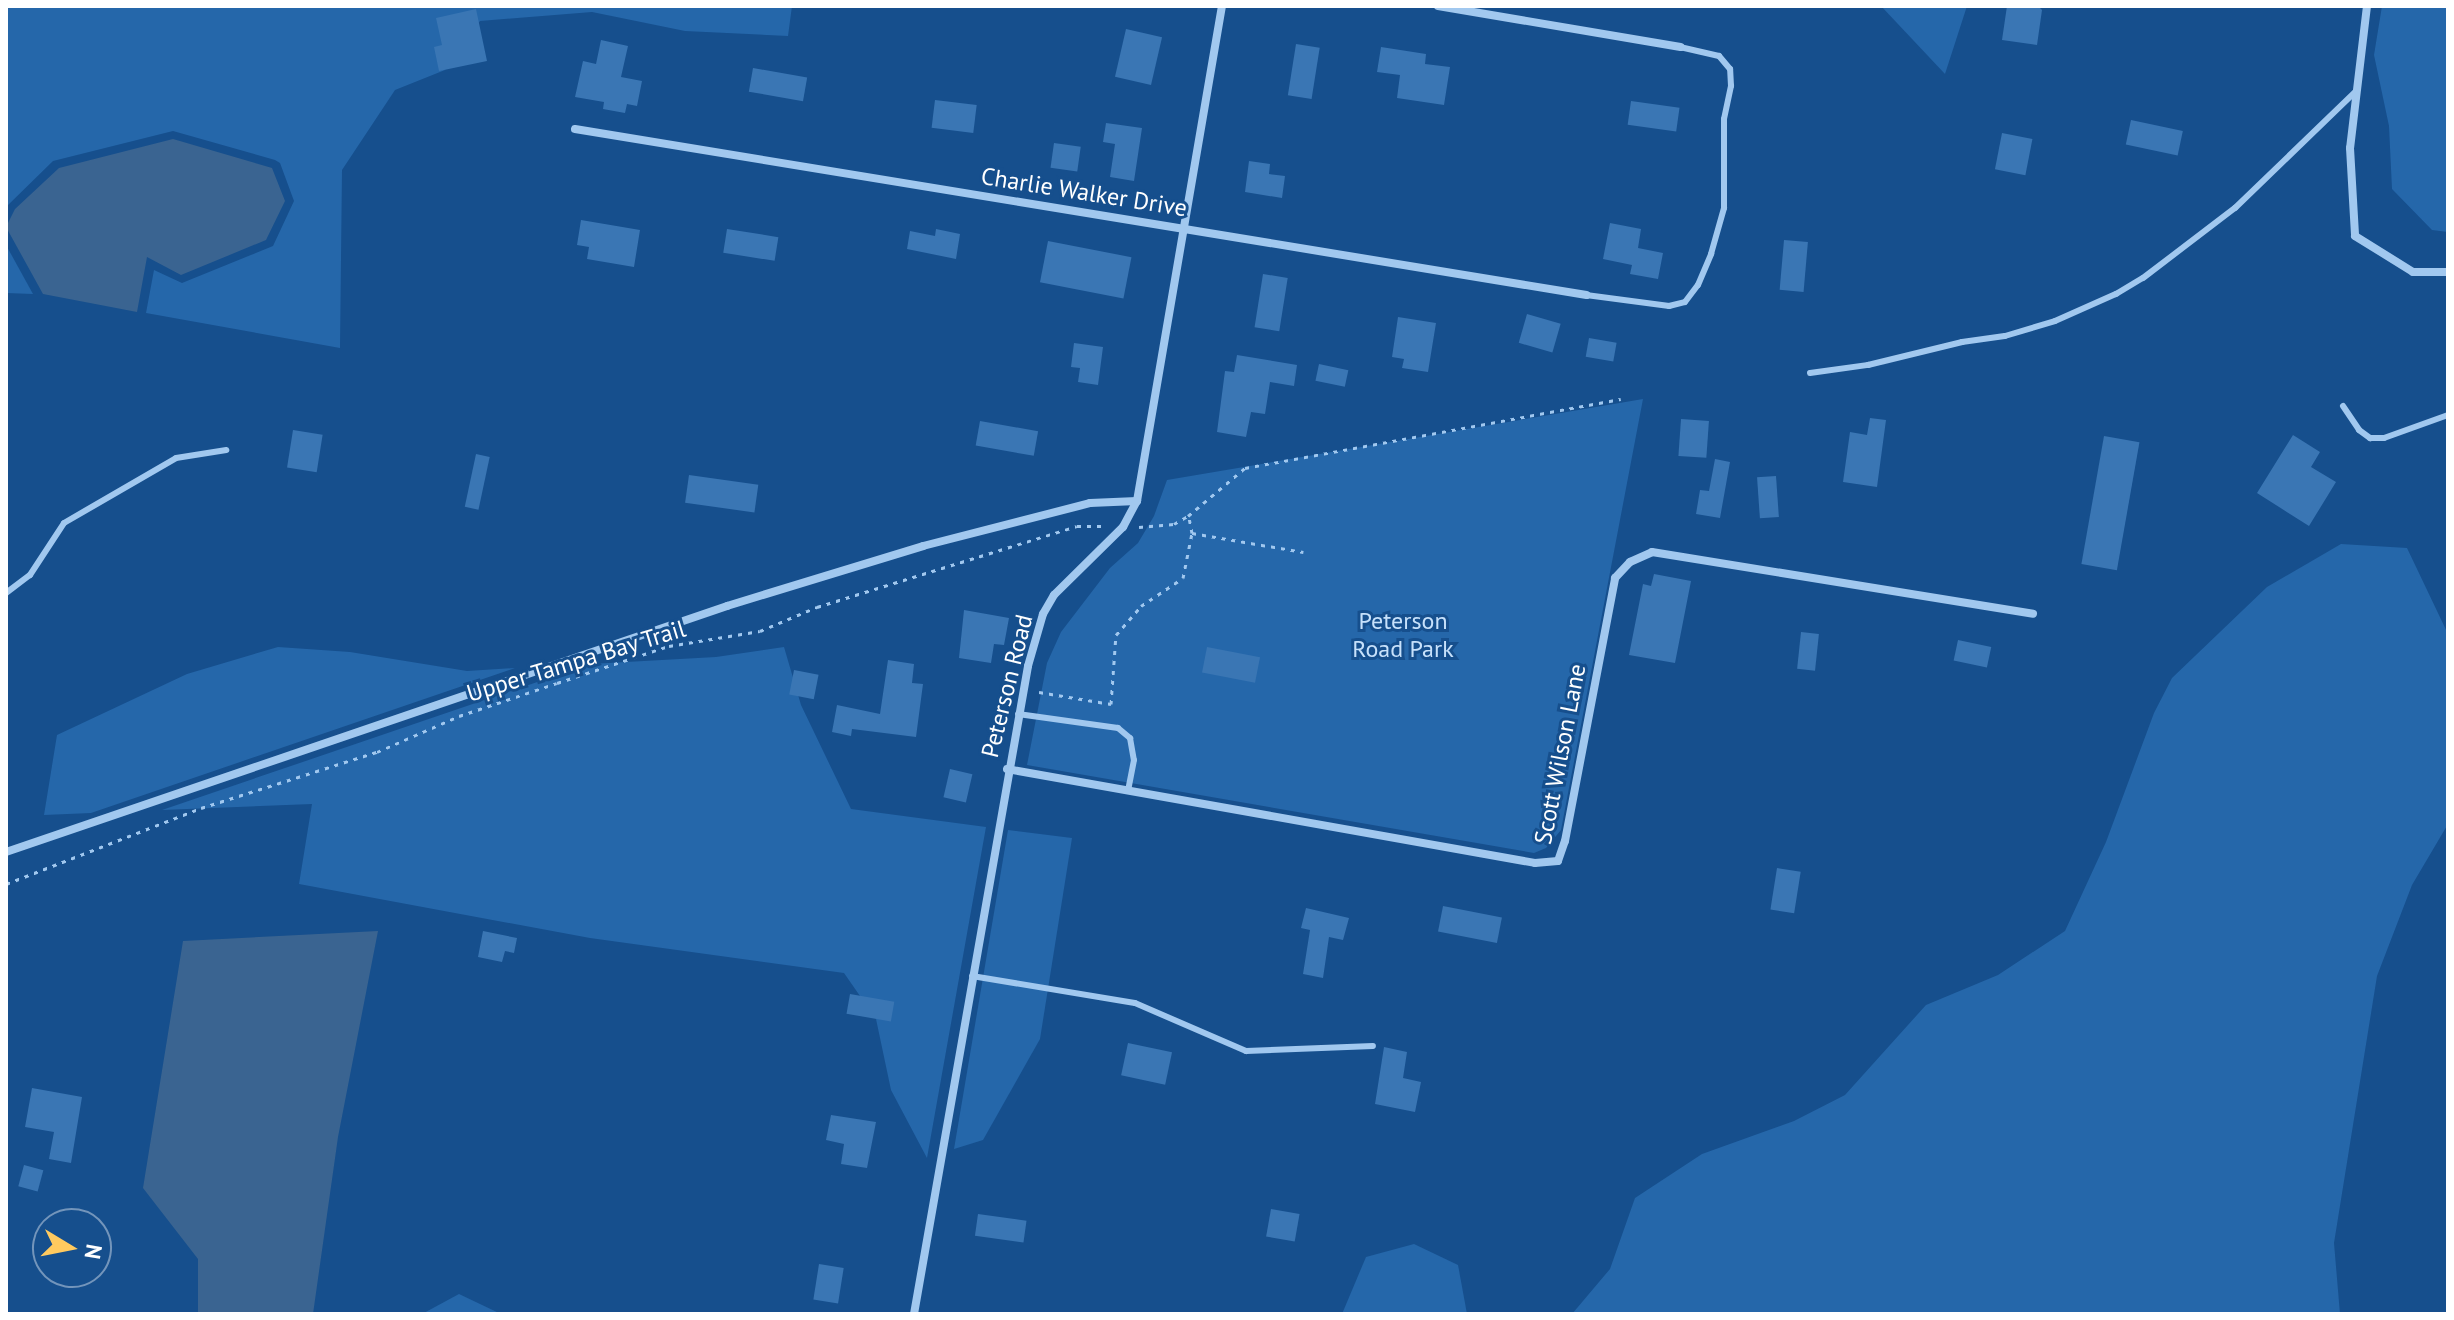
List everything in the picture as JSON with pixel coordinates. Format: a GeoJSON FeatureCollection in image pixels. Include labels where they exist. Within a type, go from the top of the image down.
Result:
{"type":"FeatureCollection","features":[{"type":"Feature","properties":{"kind":"street","name":"Peterson Road"},"geometry":{"type":"LineString","coordinates":[[914,1314],[1018,714],[1043,614],[1054,595],[1123,527],[1137,501],[1222,6]]}},
{"type":"Feature","properties":{"kind":"street"},"geometry":{"type":"LineString","coordinates":[[1438,6],[1681,47]]}},
{"type":"Feature","properties":{"kind":"street"},"geometry":{"type":"LineString","coordinates":[[2367,6],[2350,148],[2355,236],[2413,272],[2448,272]]}},
{"type":"Feature","properties":{"kind":"street","name":"Charlie Walker Drive"},"geometry":{"type":"LineString","coordinates":[[575,129],[1586,295]]}},
{"type":"Feature","properties":{"kind":"street"},"geometry":{"type":"LineString","coordinates":[[6,852],[727,606],[923,546],[1090,503],[1137,501]]}},
{"type":"Feature","properties":{"kind":"street","name":"Scott Wilson Lane"},"geometry":{"type":"LineString","coordinates":[[1007,769],[1535,863],[1558,861],[1565,841],[1615,578],[1630,562],[1652,552],[2033,614]]}},
{"type":"Feature","properties":{"kind":"lane"},"geometry":{"type":"LineString","coordinates":[[1586,295],[1669,306],[1685,302],[1698,285],[1711,254],[1724,208],[1724,119],[1731,86],[1730,69],[1719,56],[1681,47]]}},
{"type":"Feature","properties":{"kind":"lane"},"geometry":{"type":"LineString","coordinates":[[1810,373],[1868,365],[1962,342],[2005,336],[2055,321],[2116,294],[2143,278],[2235,208],[2357,90]]}},
{"type":"Feature","properties":{"kind":"lane"},"geometry":{"type":"LineString","coordinates":[[2343,406],[2359,430],[2370,438],[2384,438],[2448,415]]}},
{"type":"Feature","properties":{"kind":"lane"},"geometry":{"type":"LineString","coordinates":[[6,593],[30,575],[64,523],[176,458],[226,450]]}},
{"type":"Feature","properties":{"kind":"lane"},"geometry":{"type":"LineString","coordinates":[[1018,714],[1118,728],[1130,738],[1134,760],[1128,790]]}},
{"type":"Feature","properties":{"kind":"lane"},"geometry":{"type":"LineString","coordinates":[[972,976],[1135,1003],[1246,1051],[1373,1046]]}},
{"type":"Feature","properties":{"kind":"path","name":"Upper Tampa Bay Trail"},"geometry":{"type":"LineString","coordinates":[[6,884],[201,808],[377,752],[459,716],[669,646],[760,631],[817,607],[1077,526],[1157,527],[1188,516],[1245,468],[1621,399]]}},
{"type":"Feature","properties":{"kind":"path"},"geometry":{"type":"LineString","coordinates":[[1039,692],[1111,704],[1116,635],[1141,606],[1183,578],[1192,533],[1188,516]]}},
{"type":"Feature","properties":{"kind":"path"},"geometry":{"type":"LineString","coordinates":[[1192,533],[1303,552]]}},
{"type":"Feature","properties":{"kind":"green space"},"geometry":{"type":"Polygon","coordinates":[[[6,6],[792,6],[788,36],[685,31],[592,12],[480,21],[445,70],[395,90],[342,170],[340,348],[146,313],[154,270],[182,283],[273,246],[294,201],[280,163],[275,160],[173,131],[53,161],[6,207],[6,6]]]}},
{"type":"Feature","properties":{"kind":"green space"},"geometry":{"type":"Polygon","coordinates":[[[1881,6],[1967,6],[1945,74],[1881,6]]]}},
{"type":"Feature","properties":{"kind":"green space"},"geometry":{"type":"Polygon","coordinates":[[[2382,6],[2448,6],[2448,232],[2432,230],[2392,189],[2389,126],[2374,55],[2382,6]]]}},
{"type":"Feature","properties":{"kind":"green space"},"geometry":{"type":"Polygon","coordinates":[[[6,245],[33,294],[6,293],[6,245]]]}},
{"type":"Feature","properties":{"kind":"green space","name":"Peterson Road Park"},"geometry":{"type":"Polygon","coordinates":[[[1643,399],[1561,830],[1546,848],[1534,853],[1027,765],[1047,663],[1061,632],[1110,568],[1138,543],[1154,516],[1167,480],[1643,399]]]}},
{"type":"Feature","properties":{"kind":"green space"},"geometry":{"type":"Polygon","coordinates":[[[2341,544],[2407,548],[2448,634],[2448,824],[2412,885],[2377,976],[2334,1243],[2340,1314],[1572,1314],[1610,1269],[1635,1198],[1702,1154],[1794,1121],[1845,1095],[1926,1005],[1998,975],[2065,931],[2106,842],[2154,713],[2172,678],[2267,587],[2341,544]]]}},
{"type":"Feature","properties":{"kind":"green space"},"geometry":{"type":"Polygon","coordinates":[[[278,647],[350,652],[467,671],[515,668],[91,813],[44,815],[57,735],[187,674],[278,647]]]}},
{"type":"Feature","properties":{"kind":"green space"},"geometry":{"type":"Polygon","coordinates":[[[784,647],[801,705],[851,809],[986,827],[927,1158],[891,1090],[876,1019],[844,973],[590,938],[299,884],[312,804],[162,810],[590,664],[716,657],[784,647]]]}},
{"type":"Feature","properties":{"kind":"green space"},"geometry":{"type":"Polygon","coordinates":[[[1008,830],[1072,838],[1040,1039],[983,1140],[954,1149],[1008,830]]]}},
{"type":"Feature","properties":{"kind":"green space"},"geometry":{"type":"Polygon","coordinates":[[[1414,1244],[1458,1265],[1467,1314],[1342,1314],[1366,1257],[1414,1244]]]}},
{"type":"Feature","properties":{"kind":"green space"},"geometry":{"type":"Polygon","coordinates":[[[459,1294],[501,1314],[422,1314],[459,1294]]]}},
{"type":"Feature","properties":{"kind":"shaded area"},"geometry":{"type":"Polygon","coordinates":[[[173,139],[272,168],[285,201],[266,240],[181,275],[147,257],[137,312],[43,294],[6,227],[15,209],[59,168],[173,139]]]}},
{"type":"Feature","properties":{"kind":"shaded area"},"geometry":{"type":"Polygon","coordinates":[[[378,931],[338,1137],[313,1314],[198,1314],[198,1259],[143,1188],[183,941],[378,931]]]}},
{"type":"Feature","properties":{"kind":"building"},"geometry":{"type":"Polygon","coordinates":[[[2007,6],[2038,6],[2042,10],[2037,45],[2002,40],[2007,6]]]}},
{"type":"Feature","properties":{"kind":"building"},"geometry":{"type":"Polygon","coordinates":[[[476,9],[487,61],[439,71],[434,47],[442,45],[436,18],[476,9]]]}},
{"type":"Feature","properties":{"kind":"building"},"geometry":{"type":"Polygon","coordinates":[[[1126,29],[1162,37],[1151,85],[1115,77],[1126,29]]]}},
{"type":"Feature","properties":{"kind":"building"},"geometry":{"type":"Polygon","coordinates":[[[601,40],[628,46],[621,77],[642,81],[637,106],[627,104],[625,113],[603,109],[604,102],[575,97],[583,61],[596,64],[601,40]]]}},
{"type":"Feature","properties":{"kind":"building"},"geometry":{"type":"Polygon","coordinates":[[[1296,44],[1320,48],[1312,99],[1288,95],[1296,44]]]}},
{"type":"Feature","properties":{"kind":"building"},"geometry":{"type":"Polygon","coordinates":[[[1381,47],[1426,54],[1425,64],[1450,67],[1444,105],[1397,98],[1400,75],[1377,72],[1381,47]]]}},
{"type":"Feature","properties":{"kind":"building"},"geometry":{"type":"Polygon","coordinates":[[[753,68],[807,78],[803,101],[749,92],[753,68]]]}},
{"type":"Feature","properties":{"kind":"building"},"geometry":{"type":"Polygon","coordinates":[[[935,100],[977,105],[973,133],[932,128],[935,100]]]}},
{"type":"Feature","properties":{"kind":"building"},"geometry":{"type":"Polygon","coordinates":[[[1631,101],[1680,108],[1676,132],[1628,125],[1631,101]]]}},
{"type":"Feature","properties":{"kind":"building"},"geometry":{"type":"Polygon","coordinates":[[[2131,120],[2183,131],[2178,155],[2126,144],[2131,120]]]}},
{"type":"Feature","properties":{"kind":"building"},"geometry":{"type":"Polygon","coordinates":[[[1106,123],[1142,128],[1134,181],[1110,177],[1115,144],[1103,142],[1106,123]]]}},
{"type":"Feature","properties":{"kind":"building"},"geometry":{"type":"Polygon","coordinates":[[[2002,133],[2032,139],[2025,175],[1995,169],[2002,133]]]}},
{"type":"Feature","properties":{"kind":"building"},"geometry":{"type":"Polygon","coordinates":[[[1054,143],[1081,147],[1077,172],[1051,168],[1054,143]]]}},
{"type":"Feature","properties":{"kind":"building"},"geometry":{"type":"Polygon","coordinates":[[[1249,161],[1270,164],[1269,174],[1285,176],[1282,198],[1245,192],[1249,161]]]}},
{"type":"Feature","properties":{"kind":"building"},"geometry":{"type":"Polygon","coordinates":[[[581,220],[640,230],[634,267],[587,259],[589,247],[577,245],[581,220]]]}},
{"type":"Feature","properties":{"kind":"building"},"geometry":{"type":"Polygon","coordinates":[[[1610,223],[1641,229],[1638,248],[1663,253],[1658,279],[1630,274],[1632,265],[1603,259],[1610,223]]]}},
{"type":"Feature","properties":{"kind":"building"},"geometry":{"type":"Polygon","coordinates":[[[727,229],[778,237],[775,261],[723,253],[727,229]]]}},
{"type":"Feature","properties":{"kind":"building"},"geometry":{"type":"Polygon","coordinates":[[[936,229],[960,234],[956,259],[907,249],[910,231],[935,236],[936,229]]]}},
{"type":"Feature","properties":{"kind":"building"},"geometry":{"type":"Polygon","coordinates":[[[1784,240],[1808,242],[1804,292],[1780,290],[1784,240]]]}},
{"type":"Feature","properties":{"kind":"building"},"geometry":{"type":"Polygon","coordinates":[[[1048,241],[1131,257],[1123,298],[1040,282],[1048,241]]]}},
{"type":"Feature","properties":{"kind":"building"},"geometry":{"type":"Polygon","coordinates":[[[1263,274],[1288,278],[1279,331],[1255,327],[1263,274]]]}},
{"type":"Feature","properties":{"kind":"building"},"geometry":{"type":"Polygon","coordinates":[[[1527,314],[1561,324],[1552,352],[1519,343],[1527,314]]]}},
{"type":"Feature","properties":{"kind":"building"},"geometry":{"type":"Polygon","coordinates":[[[1398,317],[1436,323],[1428,372],[1402,368],[1404,359],[1392,357],[1398,317]]]}},
{"type":"Feature","properties":{"kind":"building"},"geometry":{"type":"Polygon","coordinates":[[[1589,338],[1617,343],[1613,362],[1586,357],[1589,338]]]}},
{"type":"Feature","properties":{"kind":"building"},"geometry":{"type":"Polygon","coordinates":[[[1074,343],[1103,347],[1098,385],[1078,382],[1080,368],[1071,367],[1074,343]]]}},
{"type":"Feature","properties":{"kind":"building"},"geometry":{"type":"Polygon","coordinates":[[[1237,355],[1297,365],[1294,386],[1270,382],[1265,414],[1251,412],[1246,437],[1217,432],[1225,371],[1234,372],[1237,355]]]}},
{"type":"Feature","properties":{"kind":"building"},"geometry":{"type":"Polygon","coordinates":[[[1319,364],[1348,370],[1345,387],[1315,381],[1319,364]]]}},
{"type":"Feature","properties":{"kind":"building"},"geometry":{"type":"Polygon","coordinates":[[[1870,418],[1886,420],[1877,487],[1843,482],[1850,432],[1867,435],[1870,418]]]}},
{"type":"Feature","properties":{"kind":"building"},"geometry":{"type":"Polygon","coordinates":[[[1681,419],[1709,421],[1706,458],[1678,456],[1681,419]]]}},
{"type":"Feature","properties":{"kind":"building"},"geometry":{"type":"Polygon","coordinates":[[[980,421],[1038,431],[1034,456],[976,446],[980,421]]]}},
{"type":"Feature","properties":{"kind":"building"},"geometry":{"type":"Polygon","coordinates":[[[293,430],[323,435],[317,472],[287,468],[293,430]]]}},
{"type":"Feature","properties":{"kind":"building"},"geometry":{"type":"Polygon","coordinates":[[[2293,435],[2320,452],[2311,467],[2336,482],[2309,526],[2257,493],[2293,435]]]}},
{"type":"Feature","properties":{"kind":"building"},"geometry":{"type":"Polygon","coordinates":[[[2104,436],[2139,442],[2117,570],[2081,564],[2104,436]]]}},
{"type":"Feature","properties":{"kind":"building"},"geometry":{"type":"Polygon","coordinates":[[[476,454],[490,457],[478,510],[465,507],[476,454]]]}},
{"type":"Feature","properties":{"kind":"building"},"geometry":{"type":"Polygon","coordinates":[[[1715,459],[1730,462],[1720,518],[1696,514],[1700,490],[1709,491],[1715,459]]]}},
{"type":"Feature","properties":{"kind":"building"},"geometry":{"type":"Polygon","coordinates":[[[689,475],[758,485],[754,512],[685,503],[689,475]]]}},
{"type":"Feature","properties":{"kind":"building"},"geometry":{"type":"Polygon","coordinates":[[[1776,476],[1779,517],[1760,518],[1757,477],[1776,476]]]}},
{"type":"Feature","properties":{"kind":"building"},"geometry":{"type":"Polygon","coordinates":[[[1654,574],[1691,581],[1675,663],[1629,655],[1643,584],[1651,586],[1654,574]]]}},
{"type":"Feature","properties":{"kind":"building"},"geometry":{"type":"Polygon","coordinates":[[[964,610],[1009,618],[1004,645],[994,644],[991,663],[959,658],[964,610]]]}},
{"type":"Feature","properties":{"kind":"building"},"geometry":{"type":"Polygon","coordinates":[[[1801,632],[1819,634],[1815,671],[1797,669],[1801,632]]]}},
{"type":"Feature","properties":{"kind":"building"},"geometry":{"type":"Polygon","coordinates":[[[1958,640],[1991,647],[1987,668],[1954,661],[1958,640]]]}},
{"type":"Feature","properties":{"kind":"building"},"geometry":{"type":"Polygon","coordinates":[[[1207,647],[1260,657],[1255,683],[1202,673],[1207,647]]]}},
{"type":"Feature","properties":{"kind":"building"},"geometry":{"type":"Polygon","coordinates":[[[888,660],[914,664],[912,683],[923,684],[916,737],[852,729],[851,736],[832,732],[837,705],[880,714],[888,660]]]}},
{"type":"Feature","properties":{"kind":"building"},"geometry":{"type":"Polygon","coordinates":[[[794,670],[819,675],[814,699],[789,695],[794,670]]]}},
{"type":"Feature","properties":{"kind":"building"},"geometry":{"type":"Polygon","coordinates":[[[950,769],[972,774],[966,802],[943,797],[950,769]]]}},
{"type":"Feature","properties":{"kind":"building"},"geometry":{"type":"Polygon","coordinates":[[[1777,868],[1801,872],[1794,913],[1770,909],[1777,868]]]}},
{"type":"Feature","properties":{"kind":"building"},"geometry":{"type":"Polygon","coordinates":[[[1443,906],[1502,917],[1497,943],[1438,932],[1443,906]]]}},
{"type":"Feature","properties":{"kind":"building"},"geometry":{"type":"Polygon","coordinates":[[[1306,908],[1349,918],[1343,940],[1329,937],[1323,978],[1303,974],[1310,930],[1301,928],[1306,908]]]}},
{"type":"Feature","properties":{"kind":"building"},"geometry":{"type":"Polygon","coordinates":[[[483,931],[517,938],[514,953],[505,951],[502,962],[478,957],[483,931]]]}},
{"type":"Feature","properties":{"kind":"building"},"geometry":{"type":"Polygon","coordinates":[[[850,994],[894,1002],[891,1022],[847,1014],[850,994]]]}},
{"type":"Feature","properties":{"kind":"building"},"geometry":{"type":"Polygon","coordinates":[[[1128,1043],[1172,1052],[1165,1085],[1121,1075],[1128,1043]]]}},
{"type":"Feature","properties":{"kind":"building"},"geometry":{"type":"Polygon","coordinates":[[[1384,1047],[1407,1052],[1403,1078],[1421,1082],[1415,1112],[1375,1104],[1384,1047]]]}},
{"type":"Feature","properties":{"kind":"building"},"geometry":{"type":"Polygon","coordinates":[[[32,1088],[82,1097],[71,1163],[49,1159],[54,1132],[25,1127],[32,1088]]]}},
{"type":"Feature","properties":{"kind":"building"},"geometry":{"type":"Polygon","coordinates":[[[831,1115],[876,1122],[867,1168],[841,1164],[844,1144],[826,1140],[831,1115]]]}},
{"type":"Feature","properties":{"kind":"building"},"geometry":{"type":"Polygon","coordinates":[[[24,1165],[43,1170],[38,1191],[18,1186],[24,1165]]]}},
{"type":"Feature","properties":{"kind":"building"},"geometry":{"type":"Polygon","coordinates":[[[1271,1209],[1300,1214],[1295,1242],[1266,1237],[1271,1209]]]}},
{"type":"Feature","properties":{"kind":"building"},"geometry":{"type":"Polygon","coordinates":[[[978,1214],[1027,1221],[1023,1243],[975,1236],[978,1214]]]}},
{"type":"Feature","properties":{"kind":"building"},"geometry":{"type":"Polygon","coordinates":[[[819,1264],[844,1268],[838,1303],[813,1300],[819,1264]]]}}]}
